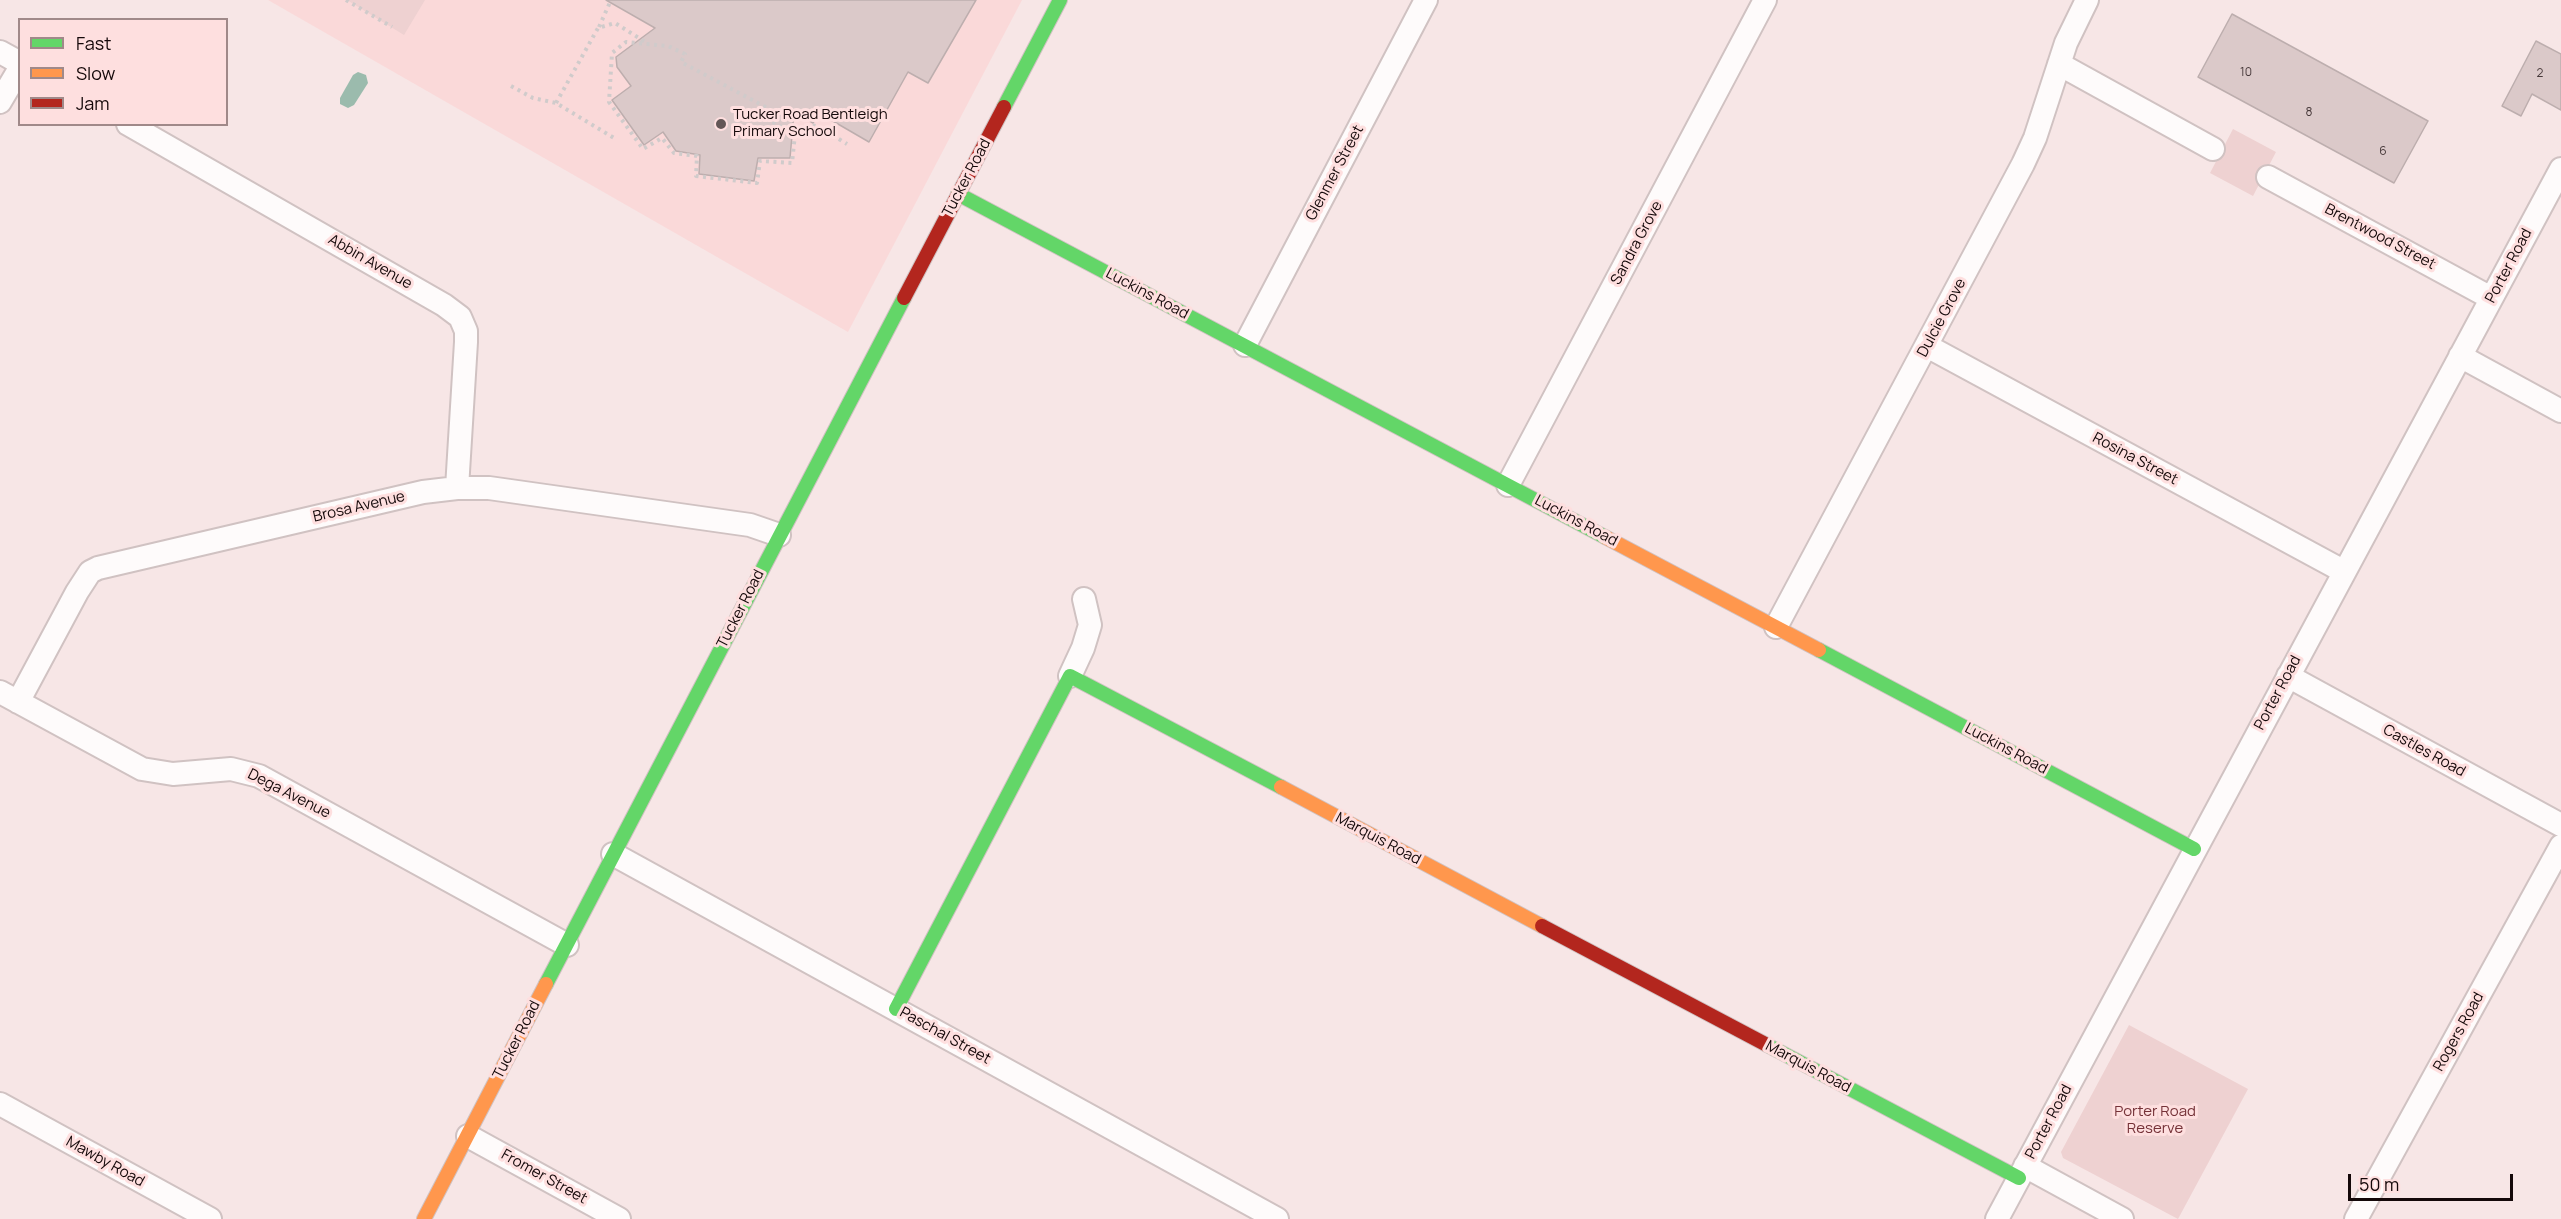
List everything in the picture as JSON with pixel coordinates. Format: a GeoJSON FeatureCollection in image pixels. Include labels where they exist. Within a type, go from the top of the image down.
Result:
{"type":"FeatureCollection","features":[{"type":"Feature","properties":{"kind":"street","name":"Tucker Road"},"geometry":{"type":"LineString","coordinates":[[424,1219],[1060,0]]}},
{"type":"Feature","properties":{"kind":"street","name":"Glenmer Street"},"geometry":{"type":"LineString","coordinates":[[1245,345],[1426,0]]}},
{"type":"Feature","properties":{"kind":"street","name":"Sandra Grove"},"geometry":{"type":"LineString","coordinates":[[1508,485],[1765,0]]}},
{"type":"Feature","properties":{"kind":"street","name":"Dulcie Grove"},"geometry":{"type":"LineString","coordinates":[[1776,627],[2030,151],[2066,43],[2087,0]]}},
{"type":"Feature","properties":{"kind":"street"},"geometry":{"type":"LineString","coordinates":[[0,52],[18,62]]}},
{"type":"Feature","properties":{"kind":"street"},"geometry":{"type":"LineString","coordinates":[[2059,64],[2213,149]]}},
{"type":"Feature","properties":{"kind":"street"},"geometry":{"type":"LineString","coordinates":[[0,102],[18,71]]}},
{"type":"Feature","properties":{"kind":"street","name":"Abbin Avenue"},"geometry":{"type":"LineString","coordinates":[[131,126],[444,305],[460,317],[466,331],[466,342],[457,488]]}},
{"type":"Feature","properties":{"kind":"street","name":"Porter Road"},"geometry":{"type":"LineString","coordinates":[[1997,1219],[2343,571],[2561,169]]}},
{"type":"Feature","properties":{"kind":"street","name":"Brentwood Street"},"geometry":{"type":"LineString","coordinates":[[2268,177],[2491,297]]}},
{"type":"Feature","properties":{"kind":"street","name":"Luckins Road"},"geometry":{"type":"LineString","coordinates":[[958,194],[2194,849]]}},
{"type":"Feature","properties":{"kind":"street","name":"Rosina Street"},"geometry":{"type":"LineString","coordinates":[[1927,346],[2343,571]]}},
{"type":"Feature","properties":{"kind":"street"},"geometry":{"type":"LineString","coordinates":[[2460,356],[2561,411]]}},
{"type":"Feature","properties":{"kind":"street","name":"Brosa Avenue"},"geometry":{"type":"LineString","coordinates":[[9,697],[76,592],[90,572],[98,568],[423,492],[457,488],[489,488],[750,525],[779,536]]}},
{"type":"Feature","properties":{"kind":"street"},"geometry":{"type":"LineString","coordinates":[[896,1009],[1083,648],[1090,625],[1084,599]]}},
{"type":"Feature","properties":{"kind":"street","name":"Marquis Road"},"geometry":{"type":"LineString","coordinates":[[1070,676],[2022,1172]]}},
{"type":"Feature","properties":{"kind":"street","name":"Castles Road"},"geometry":{"type":"LineString","coordinates":[[2288,676],[2561,825]]}},
{"type":"Feature","properties":{"kind":"street","name":"Dega Avenue"},"geometry":{"type":"LineString","coordinates":[[9,697],[142,770],[173,774],[231,769],[259,776],[567,945]]}},
{"type":"Feature","properties":{"kind":"street","name":"Rogers Road"},"geometry":{"type":"LineString","coordinates":[[2356,1219],[2561,846]]}},
{"type":"Feature","properties":{"kind":"street","name":"Paschal Street"},"geometry":{"type":"LineString","coordinates":[[614,854],[896,1009],[1263,1216]]}},
{"type":"Feature","properties":{"kind":"street","name":"Mawby Road"},"geometry":{"type":"LineString","coordinates":[[0,1104],[210,1219]]}},
{"type":"Feature","properties":{"kind":"street","name":"Fromer Street"},"geometry":{"type":"LineString","coordinates":[[468,1136],[619,1219]]}},
{"type":"Feature","properties":{"kind":"street"},"geometry":{"type":"LineString","coordinates":[[2022,1172],[2122,1219]]}},
{"type":"Feature","properties":{"kind":"path"},"geometry":{"type":"LineString","coordinates":[[346,0],[392,27]]}},
{"type":"Feature","properties":{"kind":"path"},"geometry":{"type":"LineString","coordinates":[[556,103],[611,0]]}},
{"type":"Feature","properties":{"kind":"path"},"geometry":{"type":"LineString","coordinates":[[598,28],[615,22],[648,43]]}},
{"type":"Feature","properties":{"kind":"path"},"geometry":{"type":"LineString","coordinates":[[626,42],[668,46],[685,54],[681,62],[775,112],[774,123],[795,134],[792,163],[760,161],[757,183],[696,176],[697,156],[674,153],[662,138],[644,149],[609,102],[612,53],[626,42]]}},
{"type":"Feature","properties":{"kind":"path"},"geometry":{"type":"LineString","coordinates":[[511,86],[533,98],[556,103],[614,138]]}},
{"type":"Feature","properties":{"kind":"path"},"geometry":{"type":"LineString","coordinates":[[795,134],[812,125],[847,144]]}},
{"type":"Feature","properties":{"kind":"shaded area","name":"Tucker Road Bentleigh Primary School"},"geometry":{"type":"Polygon","coordinates":[[[268,0],[1022,0],[848,332],[268,0]]]}},
{"type":"Feature","properties":{"kind":"shaded area"},"geometry":{"type":"Polygon","coordinates":[[[358,72],[366,75],[368,83],[354,105],[348,108],[340,104],[340,98],[353,75],[358,72]]]}},
{"type":"Feature","properties":{"kind":"green space"},"geometry":{"type":"Polygon","coordinates":[[[347,0],[425,0],[404,35],[347,0]]]}},
{"type":"Feature","properties":{"kind":"green space"},"geometry":{"type":"Polygon","coordinates":[[[2233,129],[2276,152],[2253,196],[2210,173],[2233,129]]]}},
{"type":"Feature","properties":{"kind":"green space","name":"Porter Road Reserve"},"geometry":{"type":"Polygon","coordinates":[[[2129,1025],[2248,1089],[2178,1219],[2063,1158],[2061,1152],[2129,1025]]]}},
{"type":"Feature","properties":{"kind":"building"},"geometry":{"type":"Polygon","coordinates":[[[606,0],[976,0],[928,83],[908,72],[869,142],[819,113],[813,123],[794,112],[790,158],[758,158],[754,181],[699,174],[700,155],[676,151],[663,132],[644,145],[612,100],[631,86],[617,67],[616,57],[655,28],[606,0]]]}},
{"type":"Feature","properties":{"kind":"building"},"geometry":{"type":"Polygon","coordinates":[[[2232,14],[2428,121],[2394,183],[2198,77],[2232,14]]]}},
{"type":"Feature","properties":{"kind":"building"},"geometry":{"type":"Polygon","coordinates":[[[2536,41],[2561,54],[2561,110],[2532,94],[2521,116],[2502,106],[2536,41]]]}},
{"type":"Feature","properties":{"kind":"traffic: fast"},"geometry":{"type":"LineString","coordinates":[[1004,107],[1060,0]]}},
{"type":"Feature","properties":{"kind":"traffic: fast"},"geometry":{"type":"LineString","coordinates":[[958,194],[1605,537]]}},
{"type":"Feature","properties":{"kind":"traffic: fast"},"geometry":{"type":"LineString","coordinates":[[546,984],[904,298]]}},
{"type":"Feature","properties":{"kind":"traffic: fast"},"geometry":{"type":"LineString","coordinates":[[1819,650],[2194,849]]}},
{"type":"Feature","properties":{"kind":"traffic: fast"},"geometry":{"type":"LineString","coordinates":[[896,1009],[1070,676],[1281,787]]}},
{"type":"Feature","properties":{"kind":"traffic: fast"},"geometry":{"type":"LineString","coordinates":[[1767,1045],[2019,1178]]}},
{"type":"Feature","properties":{"kind":"traffic: slow"},"geometry":{"type":"LineString","coordinates":[[1605,537],[1819,650]]}},
{"type":"Feature","properties":{"kind":"traffic: slow"},"geometry":{"type":"LineString","coordinates":[[1281,787],[1542,926]]}},
{"type":"Feature","properties":{"kind":"traffic: slow"},"geometry":{"type":"LineString","coordinates":[[424,1219],[546,984]]}},
{"type":"Feature","properties":{"kind":"traffic: jam"},"geometry":{"type":"LineString","coordinates":[[904,298],[1004,107]]}},
{"type":"Feature","properties":{"kind":"traffic: jam"},"geometry":{"type":"LineString","coordinates":[[1542,926],[1767,1045]]}},
{"type":"Feature","properties":{"kind":"place","name":"Tucker Road Bentleigh Primary School"},"geometry":{"type":"Point","coordinates":[721,124]}}]}
